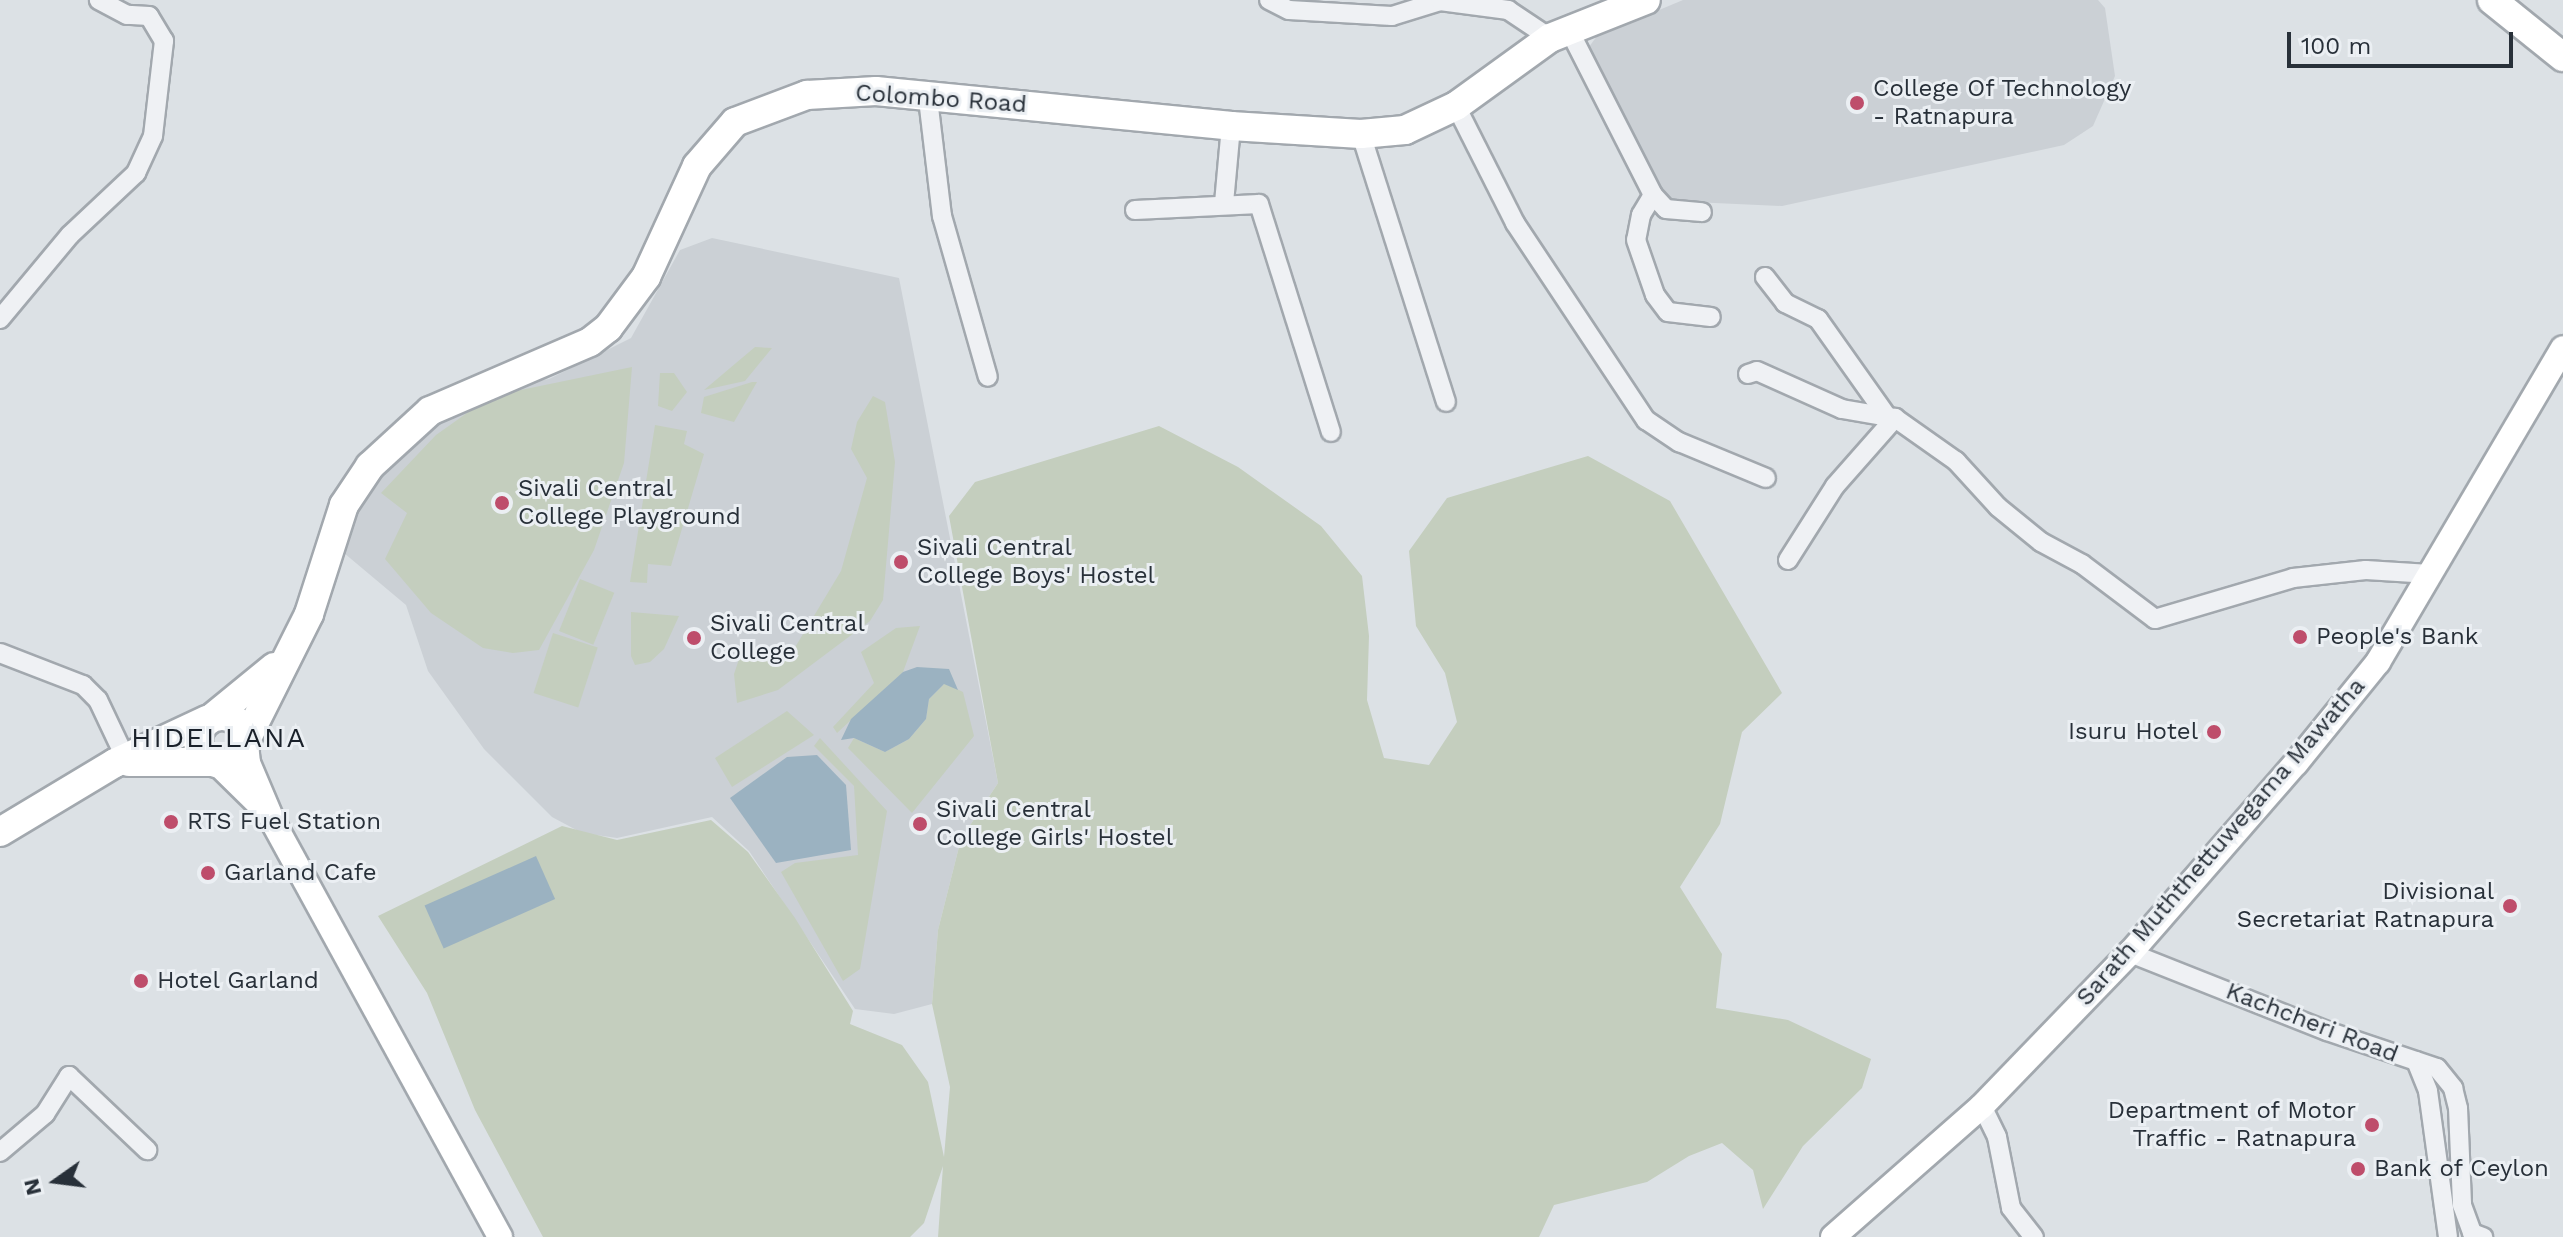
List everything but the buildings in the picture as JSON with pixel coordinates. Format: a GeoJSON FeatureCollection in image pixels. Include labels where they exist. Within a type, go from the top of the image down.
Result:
{"type":"FeatureCollection","features":[{"type":"Feature","properties":{"kind":"highway","name":"Colombo Road"},"geometry":{"type":"LineString","coordinates":[[246,742],[309,614],[344,505],[370,466],[430,411],[590,342],[608,328],[646,277],[697,166],[735,122],[807,95],[876,91],[928,99],[1231,126],[1361,134],[1405,130],[1456,106],[1559,33],[1646,0]]}},
{"type":"Feature","properties":{"kind":"highway"},"geometry":{"type":"LineString","coordinates":[[2492,0],[2563,57]]}},
{"type":"Feature","properties":{"kind":"highway","name":"Colombo Road"},"geometry":{"type":"LineString","coordinates":[[0,832],[120,760],[210,719],[247,695],[292,649]]}},
{"type":"Feature","properties":{"kind":"highway"},"geometry":{"type":"LineString","coordinates":[[120,760],[215,763],[237,760],[246,742],[236,720],[210,719],[198,743],[215,763]]}},
{"type":"Feature","properties":{"kind":"main road","name":"Sarath Muththettuwegama Mawatha"},"geometry":{"type":"LineString","coordinates":[[1833,1237],[1982,1106],[2130,953],[2378,662],[2563,348]]}},
{"type":"Feature","properties":{"kind":"main road"},"geometry":{"type":"LineString","coordinates":[[246,742],[248,763],[273,822],[500,1237]]}},
{"type":"Feature","properties":{"kind":"main road"},"geometry":{"type":"LineString","coordinates":[[215,763],[273,822]]}},
{"type":"Feature","properties":{"kind":"street"},"geometry":{"type":"LineString","coordinates":[[0,319],[70,235],[136,173],[153,136],[164,41],[149,16],[127,15],[99,0]]}},
{"type":"Feature","properties":{"kind":"street"},"geometry":{"type":"LineString","coordinates":[[1269,0],[1289,10],[1392,16],[1418,3],[1453,2],[1508,10],[1559,33],[1653,195],[1666,209],[1702,212]]}},
{"type":"Feature","properties":{"kind":"street"},"geometry":{"type":"LineString","coordinates":[[928,99],[942,216],[988,377]]}},
{"type":"Feature","properties":{"kind":"street"},"geometry":{"type":"LineString","coordinates":[[1456,106],[1515,223],[1646,420],[1679,442],[1766,478]]}},
{"type":"Feature","properties":{"kind":"street"},"geometry":{"type":"LineString","coordinates":[[1224,203],[1231,126]]}},
{"type":"Feature","properties":{"kind":"street"},"geometry":{"type":"LineString","coordinates":[[1361,134],[1446,402]]}},
{"type":"Feature","properties":{"kind":"street"},"geometry":{"type":"LineString","coordinates":[[1653,195],[1641,215],[1636,240],[1655,295],[1668,312],[1711,317]]}},
{"type":"Feature","properties":{"kind":"street"},"geometry":{"type":"LineString","coordinates":[[1135,210],[1224,203],[1259,204],[1331,432]]}},
{"type":"Feature","properties":{"kind":"street"},"geometry":{"type":"LineString","coordinates":[[1765,277],[1785,303],[1818,319],[1891,417],[1956,461],[1998,507],[2041,542],[2082,564],[2155,619],[2293,578],[2366,570],[2430,574]]}},
{"type":"Feature","properties":{"kind":"street"},"geometry":{"type":"LineString","coordinates":[[1748,374],[1757,371],[1842,409],[1891,417]]}},
{"type":"Feature","properties":{"kind":"street"},"geometry":{"type":"LineString","coordinates":[[1788,560],[1835,486],[1891,417]]}},
{"type":"Feature","properties":{"kind":"street"},"geometry":{"type":"LineString","coordinates":[[0,653],[83,685],[98,700],[120,760]]}},
{"type":"Feature","properties":{"kind":"street","name":"Kachcheri Road"},"geometry":{"type":"LineString","coordinates":[[2130,953],[2416,1061],[2428,1091],[2448,1237]]}},
{"type":"Feature","properties":{"kind":"street"},"geometry":{"type":"LineString","coordinates":[[2416,1061],[2437,1068],[2453,1088],[2462,1205],[2472,1233],[2483,1237]]}},
{"type":"Feature","properties":{"kind":"street"},"geometry":{"type":"LineString","coordinates":[[0,1152],[45,1114],[69,1076],[147,1150]]}},
{"type":"Feature","properties":{"kind":"street"},"geometry":{"type":"LineString","coordinates":[[1982,1106],[1997,1137],[2011,1208],[2034,1237]]}},
{"type":"Feature","properties":{"kind":"shaded area","name":"College Of Technology - Ratnapura"},"geometry":{"type":"Polygon","coordinates":[[[1683,0],[2098,0],[2105,8],[2115,76],[2093,126],[2064,145],[1782,206],[1671,201],[1661,192],[1586,51],[1597,36],[1683,0]]]}},
{"type":"Feature","properties":{"kind":"shaded area","name":"Sivali Central College"},"geometry":{"type":"Polygon","coordinates":[[[712,238],[899,278],[998,783],[961,839],[938,930],[932,1004],[894,1014],[855,1009],[749,851],[712,817],[617,838],[582,833],[552,817],[484,749],[428,671],[406,605],[344,553],[362,488],[405,442],[480,391],[549,379],[631,338],[680,250],[712,238]]]}},
{"type":"Feature","properties":{"kind":"green space"},"geometry":{"type":"Polygon","coordinates":[[[755,347],[772,348],[745,381],[704,390],[755,347]]]}},
{"type":"Feature","properties":{"kind":"green space","name":"Sivali Central College Playground"},"geometry":{"type":"Polygon","coordinates":[[[632,367],[624,463],[594,550],[539,650],[513,653],[483,648],[431,613],[385,559],[407,513],[381,493],[436,435],[474,408],[511,392],[632,367]]]}},
{"type":"Feature","properties":{"kind":"green space"},"geometry":{"type":"Polygon","coordinates":[[[660,373],[674,373],[687,392],[672,411],[658,406],[660,373]]]}},
{"type":"Feature","properties":{"kind":"green space"},"geometry":{"type":"Polygon","coordinates":[[[757,382],[734,422],[701,413],[704,397],[757,382]]]}},
{"type":"Feature","properties":{"kind":"green space"},"geometry":{"type":"Polygon","coordinates":[[[873,396],[885,402],[895,462],[883,600],[870,621],[778,690],[737,703],[734,674],[740,656],[794,649],[841,571],[867,478],[851,449],[857,422],[873,396]]]}},
{"type":"Feature","properties":{"kind":"green space"},"geometry":{"type":"Polygon","coordinates":[[[655,425],[687,431],[684,444],[704,454],[671,566],[648,564],[647,583],[630,582],[655,425]]]}},
{"type":"Feature","properties":{"kind":"green space"},"geometry":{"type":"Polygon","coordinates":[[[1159,426],[1238,467],[1321,526],[1362,576],[1369,636],[1367,700],[1384,758],[1429,765],[1457,722],[1445,673],[1416,626],[1409,551],[1447,498],[1588,456],[1670,501],[1782,693],[1742,732],[1720,824],[1680,887],[1722,954],[1716,1008],[1788,1020],[1871,1059],[1862,1088],[1803,1146],[1763,1209],[1753,1170],[1722,1143],[1689,1156],[1647,1182],[1554,1205],[1539,1237],[938,1237],[943,1166],[924,1223],[910,1237],[543,1237],[475,1110],[427,993],[378,916],[562,826],[617,840],[711,820],[748,852],[795,918],[853,1011],[850,1024],[902,1045],[928,1082],[944,1157],[950,1087],[932,1004],[938,930],[961,839],[998,783],[949,516],[975,482],[1159,426]]]}},
{"type":"Feature","properties":{"kind":"green space"},"geometry":{"type":"Polygon","coordinates":[[[580,579],[614,593],[593,645],[559,631],[580,579]]]}},
{"type":"Feature","properties":{"kind":"green space"},"geometry":{"type":"Polygon","coordinates":[[[631,612],[679,616],[664,649],[650,662],[635,665],[631,656],[631,612]]]}},
{"type":"Feature","properties":{"kind":"green space"},"geometry":{"type":"Polygon","coordinates":[[[920,626],[903,672],[837,733],[833,727],[874,683],[861,652],[896,628],[920,626]]]}},
{"type":"Feature","properties":{"kind":"green space"},"geometry":{"type":"Polygon","coordinates":[[[553,633],[598,648],[578,707],[534,693],[553,633]]]}},
{"type":"Feature","properties":{"kind":"green space"},"geometry":{"type":"Polygon","coordinates":[[[945,683],[963,692],[974,736],[912,813],[848,748],[854,738],[885,752],[909,739],[926,719],[929,699],[945,683]]]}},
{"type":"Feature","properties":{"kind":"green space"},"geometry":{"type":"Polygon","coordinates":[[[787,711],[814,735],[732,787],[715,758],[787,711]]]}},
{"type":"Feature","properties":{"kind":"green space"},"geometry":{"type":"Polygon","coordinates":[[[820,738],[887,811],[860,969],[843,981],[781,872],[795,863],[858,855],[854,786],[814,746],[820,738]]]}},
{"type":"Feature","properties":{"kind":"water"},"geometry":{"type":"Polygon","coordinates":[[[917,667],[949,669],[958,690],[944,684],[929,699],[926,719],[909,739],[885,752],[854,738],[841,740],[851,719],[903,672],[917,667]]]}},
{"type":"Feature","properties":{"kind":"water"},"geometry":{"type":"Polygon","coordinates":[[[817,755],[846,785],[851,850],[776,863],[730,798],[787,757],[817,755]]]}},
{"type":"Feature","properties":{"kind":"water"},"geometry":{"type":"Polygon","coordinates":[[[536,856],[555,899],[444,949],[425,906],[536,856]]]}},
{"type":"Feature","properties":{"kind":"place","name":"College Of Technology - Ratnapura"},"geometry":{"type":"Point","coordinates":[1857,103]}},
{"type":"Feature","properties":{"kind":"place","name":"Sivali Central College Playground"},"geometry":{"type":"Point","coordinates":[502,503]}},
{"type":"Feature","properties":{"kind":"place","name":"Sivali Central College Boys' Hostel"},"geometry":{"type":"Point","coordinates":[901,562]}},
{"type":"Feature","properties":{"kind":"place","name":"People's Bank"},"geometry":{"type":"Point","coordinates":[2300,637]}},
{"type":"Feature","properties":{"kind":"place","name":"Sivali Central College"},"geometry":{"type":"Point","coordinates":[694,638]}},
{"type":"Feature","properties":{"kind":"place","name":"Isuru Hotel"},"geometry":{"type":"Point","coordinates":[2214,732]}},
{"type":"Feature","properties":{"kind":"place","name":"RTS Fuel Station"},"geometry":{"type":"Point","coordinates":[171,822]}},
{"type":"Feature","properties":{"kind":"place","name":"Sivali Central College Girls' Hostel"},"geometry":{"type":"Point","coordinates":[920,824]}},
{"type":"Feature","properties":{"kind":"place","name":"Garland Cafe"},"geometry":{"type":"Point","coordinates":[208,873]}},
{"type":"Feature","properties":{"kind":"place","name":"Divisional Secretariat Ratnapura"},"geometry":{"type":"Point","coordinates":[2510,906]}},
{"type":"Feature","properties":{"kind":"place","name":"Hotel Garland"},"geometry":{"type":"Point","coordinates":[141,981]}},
{"type":"Feature","properties":{"kind":"place","name":"Department of Motor Traffic - Ratnapura"},"geometry":{"type":"Point","coordinates":[2372,1125]}},
{"type":"Feature","properties":{"kind":"place","name":"Bank of Ceylon"},"geometry":{"type":"Point","coordinates":[2358,1169]}},
{"type":"Feature","properties":{"kind":"district","name":"HIDELLANA"},"geometry":{"type":"Point","coordinates":[219,738]}}]}
